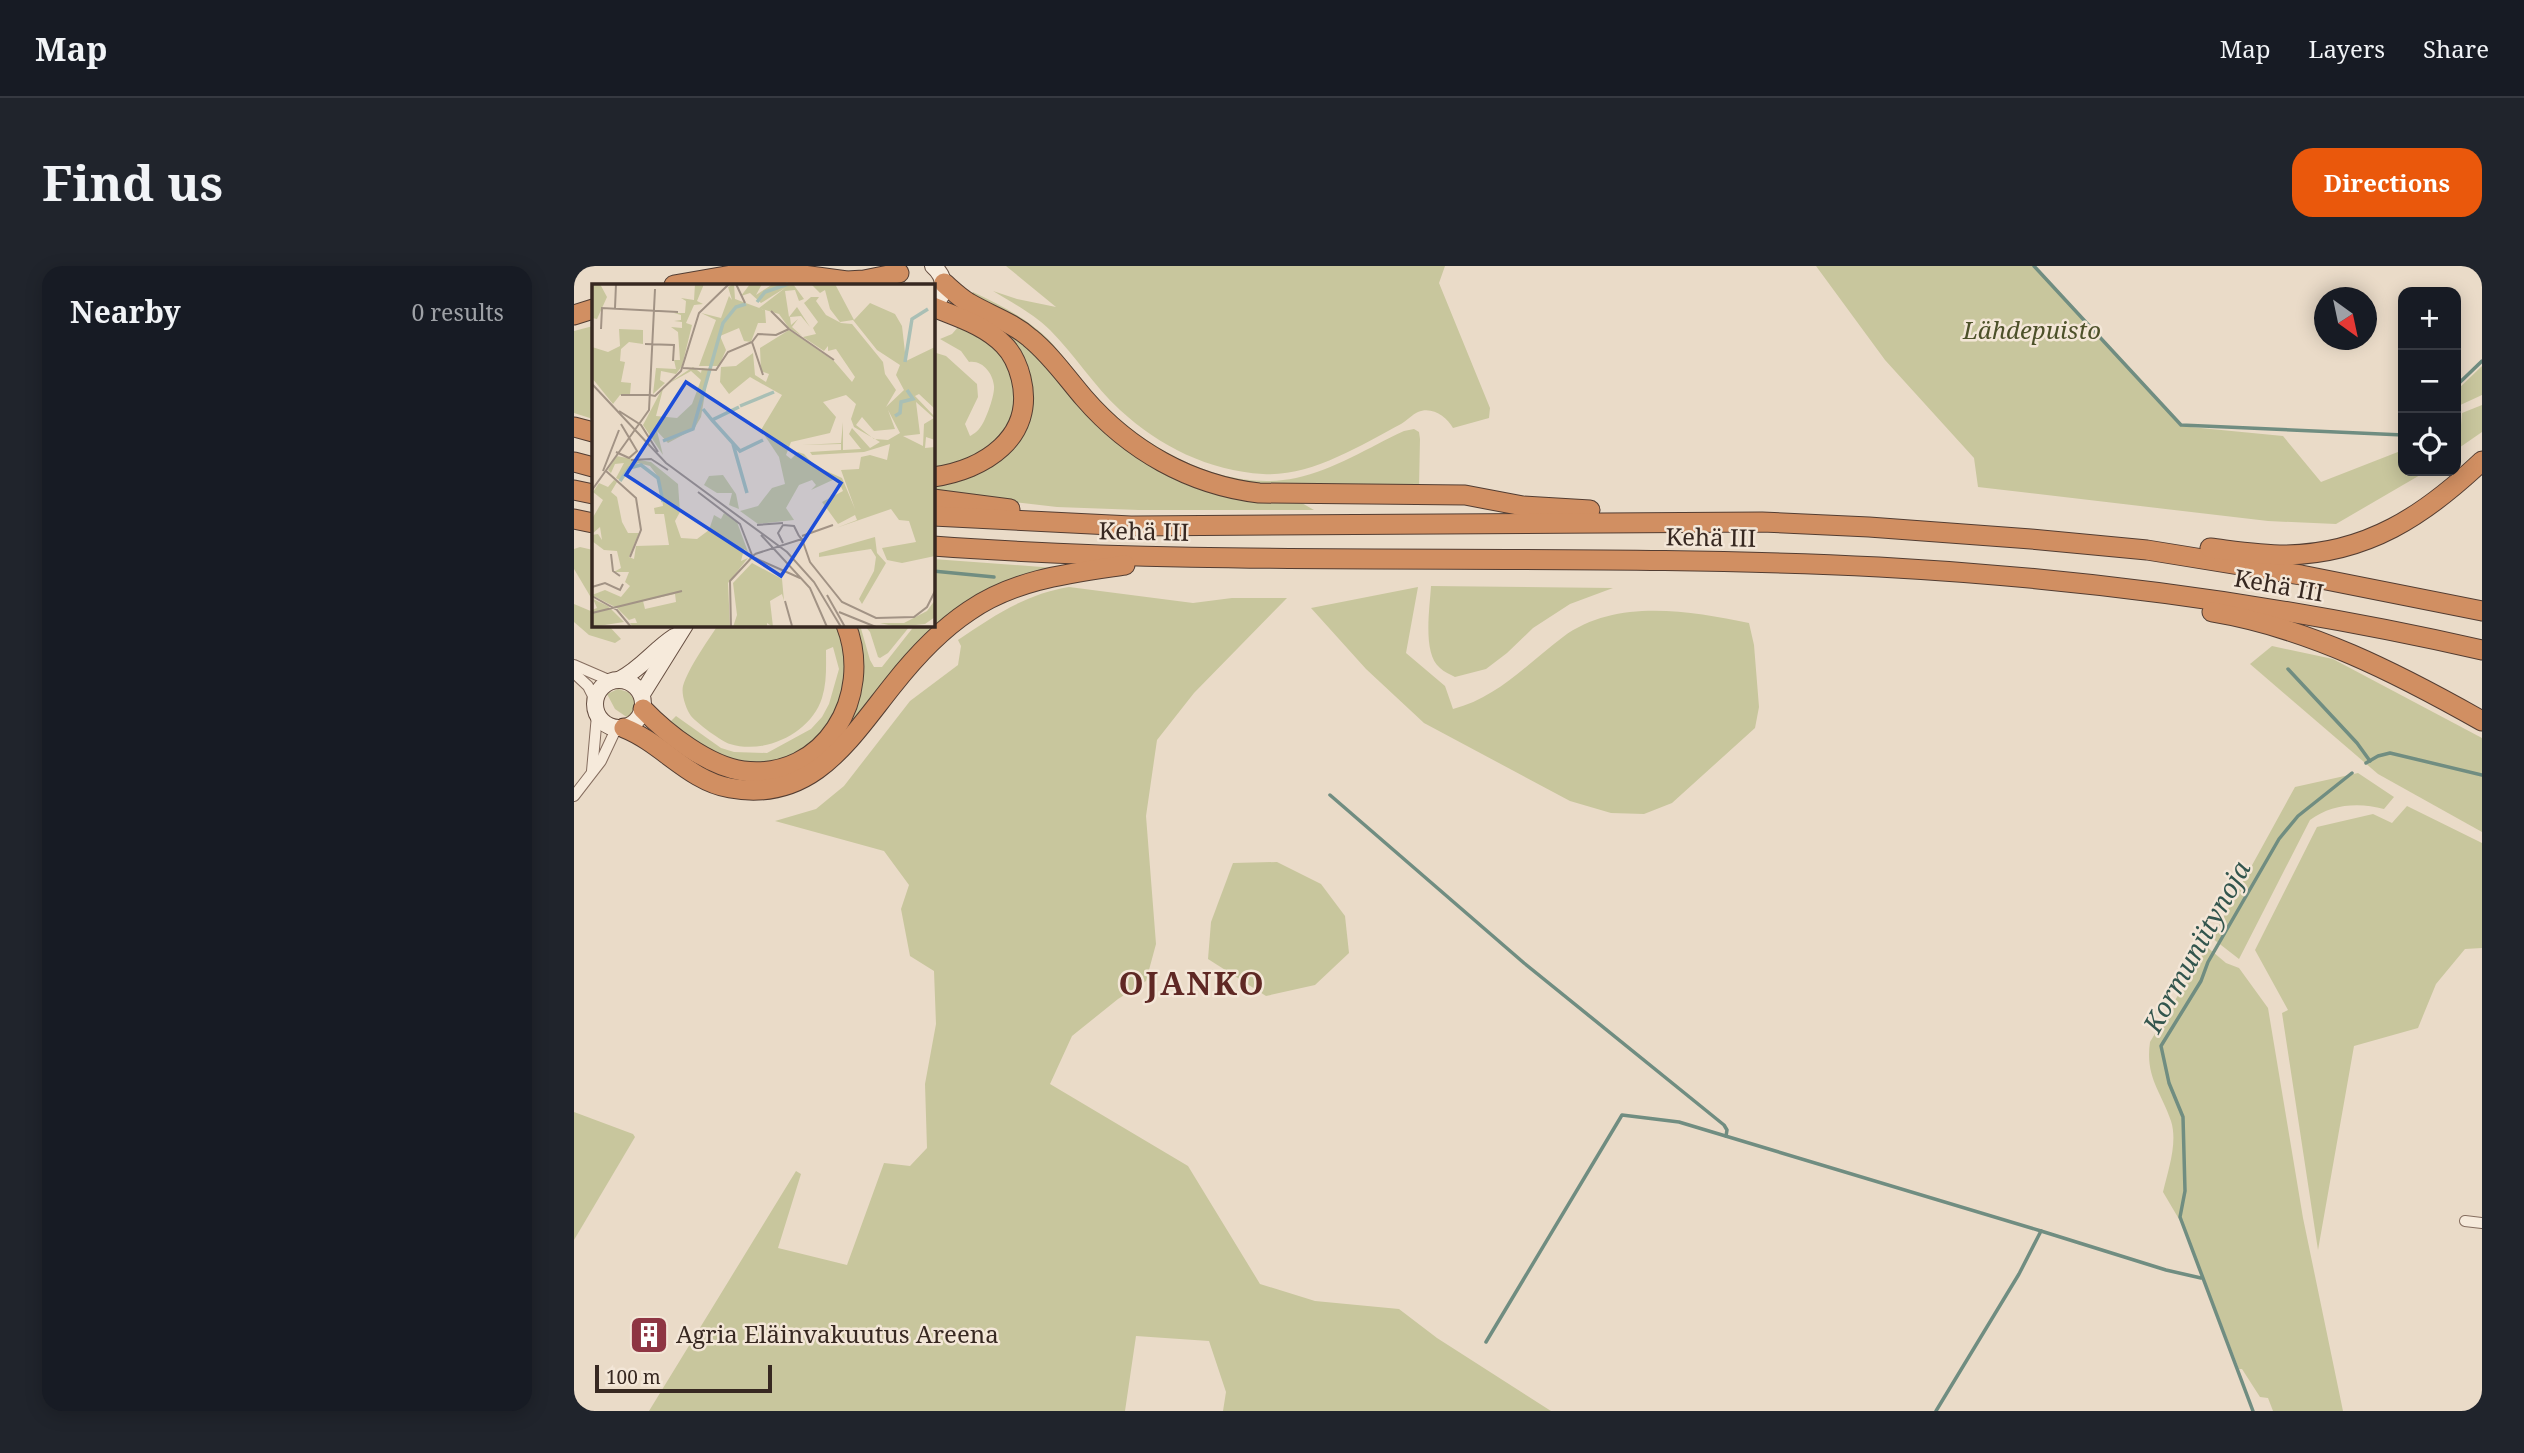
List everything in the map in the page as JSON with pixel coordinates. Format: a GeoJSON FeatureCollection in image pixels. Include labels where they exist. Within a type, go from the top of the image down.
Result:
{"type":"FeatureCollection","features":[{"type":"Feature","properties":{"kind":"highway"},"geometry":{"type":"LineString","coordinates":[[940,273],[966,302],[1011,324],[1032,339],[1084,399],[1125,438],[1160,461],[1218,486],[1259,493],[1465,495],[1534,507],[1684,510],[1762,522]]}},
{"type":"Feature","properties":{"kind":"highway"},"geometry":{"type":"LineString","coordinates":[[680,284],[738,274],[796,274],[847,281],[900,275]]}},
{"type":"Feature","properties":{"kind":"highway"},"geometry":{"type":"LineString","coordinates":[[934,307],[975,324],[1005,346],[1019,372],[1024,400],[1017,428],[999,450],[970,468],[934,477]]}},
{"type":"Feature","properties":{"kind":"highway"},"geometry":{"type":"LineString","coordinates":[[574,315],[592,309]]}},
{"type":"Feature","properties":{"kind":"highway"},"geometry":{"type":"LineString","coordinates":[[574,427],[592,432]]}},
{"type":"Feature","properties":{"kind":"highway"},"geometry":{"type":"LineString","coordinates":[[2147,550],[2194,546],[2285,555],[2351,545],[2413,518],[2454,488],[2482,461]]}},
{"type":"Feature","properties":{"kind":"highway"},"geometry":{"type":"LineString","coordinates":[[574,462],[592,467]]}},
{"type":"Feature","properties":{"kind":"highway"},"geometry":{"type":"LineString","coordinates":[[574,490],[592,494]]}},
{"type":"Feature","properties":{"kind":"highway"},"geometry":{"type":"LineString","coordinates":[[934,499],[1010,509],[1129,516],[1188,524]]}},
{"type":"Feature","properties":{"kind":"highway","name":"Kehä III"},"geometry":{"type":"LineString","coordinates":[[934,516],[1131,526],[1762,522],[1948,532],[2147,550],[2314,577],[2482,611]]}},
{"type":"Feature","properties":{"kind":"highway"},"geometry":{"type":"LineString","coordinates":[[574,519],[592,523]]}},
{"type":"Feature","properties":{"kind":"highway","name":"Kehä III"},"geometry":{"type":"LineString","coordinates":[[934,546],[1080,555],[1782,564],[1943,571],[2120,587],[2293,613],[2482,650]]}},
{"type":"Feature","properties":{"kind":"highway"},"geometry":{"type":"LineString","coordinates":[[620,728],[650,741],[708,781],[727,788],[760,791],[794,783],[822,767],[839,752],[926,647],[971,610],[1025,584],[1052,576],[1181,557]]}},
{"type":"Feature","properties":{"kind":"highway"},"geometry":{"type":"LineString","coordinates":[[2120,587],[2168,605],[2237,618],[2340,648],[2482,721]]}},
{"type":"Feature","properties":{"kind":"highway"},"geometry":{"type":"LineString","coordinates":[[643,702],[653,720],[711,761],[756,772],[794,762],[825,741],[846,712],[853,689],[855,663],[846,626]]}},
{"type":"Feature","properties":{"kind":"main road"},"geometry":{"type":"LineString","coordinates":[[934,306],[943,292],[940,273]]}},
{"type":"Feature","properties":{"kind":"main road"},"geometry":{"type":"LineString","coordinates":[[680,630],[643,702],[640,718],[633,724],[620,728],[609,726],[596,708],[598,692],[615,680],[635,672],[680,630]]}},
{"type":"Feature","properties":{"kind":"main road"},"geometry":{"type":"LineString","coordinates":[[615,680],[633,684],[643,702]]}},
{"type":"Feature","properties":{"kind":"street"},"geometry":{"type":"LineString","coordinates":[[574,665],[615,680]]}},
{"type":"Feature","properties":{"kind":"street"},"geometry":{"type":"LineString","coordinates":[[574,673],[588,686],[596,708],[592,771]]}},
{"type":"Feature","properties":{"kind":"street"},"geometry":{"type":"LineString","coordinates":[[574,796],[601,761],[620,728]]}},
{"type":"Feature","properties":{"kind":"street"},"geometry":{"type":"LineString","coordinates":[[2465,1221],[2482,1223]]}},
{"type":"Feature","properties":{"kind":"green space"},"geometry":{"type":"Polygon","coordinates":[[[1006,266],[1445,266],[1439,283],[1490,408],[1489,418],[1453,428],[1438,414],[1429,410],[1423,411],[1368,442],[1299,471],[1263,474],[1223,468],[1168,445],[1120,410],[1044,324],[993,291],[1056,307],[1006,266]]]}},
{"type":"Feature","properties":{"kind":"green space","name":"Lähdepuisto"},"geometry":{"type":"Polygon","coordinates":[[[1816,266],[2035,266],[2180,426],[2283,436],[2321,482],[2398,452],[2398,476],[2418,476],[2336,524],[2268,521],[1978,487],[1974,458],[1885,360],[1816,266]]]}},
{"type":"Feature","properties":{"kind":"green space"},"geometry":{"type":"Polygon","coordinates":[[[973,292],[1032,325],[1049,340],[1116,416],[1138,434],[1187,463],[1241,479],[1269,481],[1296,478],[1324,470],[1404,431],[1414,429],[1419,432],[1420,439],[1419,488],[1270,487],[1207,474],[1148,446],[970,297],[973,292]]]}},
{"type":"Feature","properties":{"kind":"green space"},"geometry":{"type":"Polygon","coordinates":[[[967,308],[1024,341],[1125,448],[1300,502],[1314,510],[1057,507],[934,493],[934,484],[979,472],[1029,392],[967,308]]]}},
{"type":"Feature","properties":{"kind":"green space"},"geometry":{"type":"Polygon","coordinates":[[[592,326],[592,419],[574,413],[574,331],[592,326]]]}},
{"type":"Feature","properties":{"kind":"green space"},"geometry":{"type":"Polygon","coordinates":[[[959,326],[988,342],[1003,356],[1014,383],[1014,398],[1007,426],[989,450],[934,471],[934,352],[946,356],[977,384],[978,397],[965,424],[970,436],[981,426],[993,396],[993,381],[986,369],[979,363],[969,362],[961,351],[940,339],[952,334],[959,326]]]}},
{"type":"Feature","properties":{"kind":"green space"},"geometry":{"type":"Polygon","coordinates":[[[2482,366],[2482,395],[2461,405],[2461,386],[2482,366]]]}},
{"type":"Feature","properties":{"kind":"green space"},"geometry":{"type":"Polygon","coordinates":[[[2482,405],[2482,432],[2461,447],[2461,425],[2462,413],[2482,405]]]}},
{"type":"Feature","properties":{"kind":"green space"},"geometry":{"type":"Polygon","coordinates":[[[580,547],[592,550],[592,599],[574,569],[574,549],[580,547]]]}},
{"type":"Feature","properties":{"kind":"green space"},"geometry":{"type":"Polygon","coordinates":[[[934,559],[1055,568],[931,630],[910,650],[849,732],[760,786],[705,774],[672,742],[758,777],[843,728],[850,626],[860,626],[870,660],[874,667],[882,667],[914,626],[934,626],[934,559]]]}},
{"type":"Feature","properties":{"kind":"green space"},"geometry":{"type":"Polygon","coordinates":[[[1431,586],[1613,588],[1570,604],[1533,628],[1486,669],[1455,677],[1440,668],[1431,652],[1428,630],[1431,586]]]}},
{"type":"Feature","properties":{"kind":"green space"},"geometry":{"type":"Polygon","coordinates":[[[1069,587],[1193,603],[1232,598],[1287,598],[1194,693],[1157,740],[1146,816],[1156,944],[1146,981],[1118,999],[1072,1036],[1050,1084],[1188,1166],[1260,1284],[1315,1301],[1399,1309],[1437,1338],[1551,1411],[1223,1411],[1226,1392],[1209,1341],[1136,1336],[1125,1411],[649,1411],[796,1171],[801,1174],[778,1248],[847,1265],[884,1163],[910,1166],[927,1148],[925,1084],[936,1024],[934,971],[910,956],[901,909],[909,885],[884,851],[775,821],[816,809],[844,786],[910,701],[958,665],[961,646],[958,640],[1024,601],[1069,587]]]}},
{"type":"Feature","properties":{"kind":"green space"},"geometry":{"type":"Polygon","coordinates":[[[1418,587],[1406,653],[1445,686],[1453,709],[1498,689],[1563,637],[1584,625],[1629,612],[1678,612],[1749,623],[1754,645],[1759,707],[1755,728],[1672,803],[1644,814],[1611,813],[1570,801],[1424,723],[1366,669],[1311,608],[1418,587]]]}},
{"type":"Feature","properties":{"kind":"green space"},"geometry":{"type":"Polygon","coordinates":[[[574,604],[592,612],[592,626],[609,626],[621,639],[615,643],[589,635],[574,622],[574,604]]]}},
{"type":"Feature","properties":{"kind":"green space"},"geometry":{"type":"Polygon","coordinates":[[[717,626],[836,626],[845,649],[845,686],[828,724],[815,739],[798,751],[779,759],[759,763],[738,762],[710,752],[668,724],[676,716],[721,748],[734,752],[767,753],[811,729],[822,717],[829,704],[839,669],[833,647],[826,650],[822,698],[808,722],[785,738],[758,746],[744,747],[726,743],[691,716],[684,701],[683,686],[717,626]]]}},
{"type":"Feature","properties":{"kind":"green space"},"geometry":{"type":"Polygon","coordinates":[[[865,626],[910,626],[888,653],[880,658],[865,626]]]}},
{"type":"Feature","properties":{"kind":"green space"},"geometry":{"type":"Polygon","coordinates":[[[2272,646],[2333,659],[2482,738],[2482,832],[2378,774],[2250,664],[2272,646]]]}},
{"type":"Feature","properties":{"kind":"green space"},"geometry":{"type":"Polygon","coordinates":[[[618,689],[628,692],[634,699],[634,709],[628,718],[615,709],[607,694],[618,689]]]}},
{"type":"Feature","properties":{"kind":"green space"},"geometry":{"type":"Polygon","coordinates":[[[2358,773],[2394,797],[2384,809],[2346,806],[2327,811],[2310,820],[2239,959],[2212,938],[2295,787],[2358,773]]]}},
{"type":"Feature","properties":{"kind":"green space"},"geometry":{"type":"Polygon","coordinates":[[[2407,806],[2482,843],[2482,948],[2465,949],[2436,984],[2418,1028],[2354,1046],[2318,1250],[2282,1013],[2288,1010],[2255,950],[2317,827],[2373,814],[2392,823],[2407,806]]]}},
{"type":"Feature","properties":{"kind":"green space"},"geometry":{"type":"Polygon","coordinates":[[[1277,862],[1321,884],[1345,916],[1349,953],[1315,985],[1266,996],[1208,959],[1211,922],[1233,863],[1277,862]]]}},
{"type":"Feature","properties":{"kind":"green space"},"geometry":{"type":"Polygon","coordinates":[[[2207,947],[2226,963],[2239,968],[2268,1008],[2303,1218],[2343,1411],[2273,1411],[2268,1398],[2260,1397],[2242,1369],[2239,1369],[2186,1231],[2163,1192],[2171,1156],[2173,1129],[2152,1074],[2150,1042],[2207,947]]]}},
{"type":"Feature","properties":{"kind":"green space"},"geometry":{"type":"Polygon","coordinates":[[[574,1112],[635,1137],[574,1240],[574,1112]]]}},
{"type":"Feature","properties":{"kind":"waterway"},"geometry":{"type":"LineString","coordinates":[[2034,266],[2181,425],[2398,435]]}},
{"type":"Feature","properties":{"kind":"waterway"},"geometry":{"type":"LineString","coordinates":[[2461,381],[2482,361]]}},
{"type":"Feature","properties":{"kind":"waterway"},"geometry":{"type":"LineString","coordinates":[[934,571],[994,577]]}},
{"type":"Feature","properties":{"kind":"waterway"},"geometry":{"type":"LineString","coordinates":[[2288,669],[2357,743],[2370,761]]}},
{"type":"Feature","properties":{"kind":"waterway"},"geometry":{"type":"LineString","coordinates":[[2366,763],[2390,753],[2482,775]]}},
{"type":"Feature","properties":{"kind":"waterway","name":"Kormuniitynoja"},"geometry":{"type":"LineString","coordinates":[[2253,1411],[2180,1217],[2185,1191],[2183,1117],[2169,1083],[2161,1046],[2201,981],[2208,962],[2279,839],[2298,816],[2352,773]]}},
{"type":"Feature","properties":{"kind":"waterway"},"geometry":{"type":"LineString","coordinates":[[1330,795],[1524,963],[1724,1125],[1726,1136]]}},
{"type":"Feature","properties":{"kind":"waterway"},"geometry":{"type":"LineString","coordinates":[[1486,1342],[1622,1115],[1679,1122],[2041,1231]]}},
{"type":"Feature","properties":{"kind":"waterway"},"geometry":{"type":"LineString","coordinates":[[1936,1411],[2019,1274],[2041,1231],[2166,1270],[2201,1278]]}},
{"type":"Feature","properties":{"kind":"place","name":"Agria Eläinvakuutus Areena"},"geometry":{"type":"Point","coordinates":[649,1335]}},
{"type":"Feature","properties":{"kind":"district","name":"OJANKO"},"geometry":{"type":"Point","coordinates":[1192,984]}}]}
